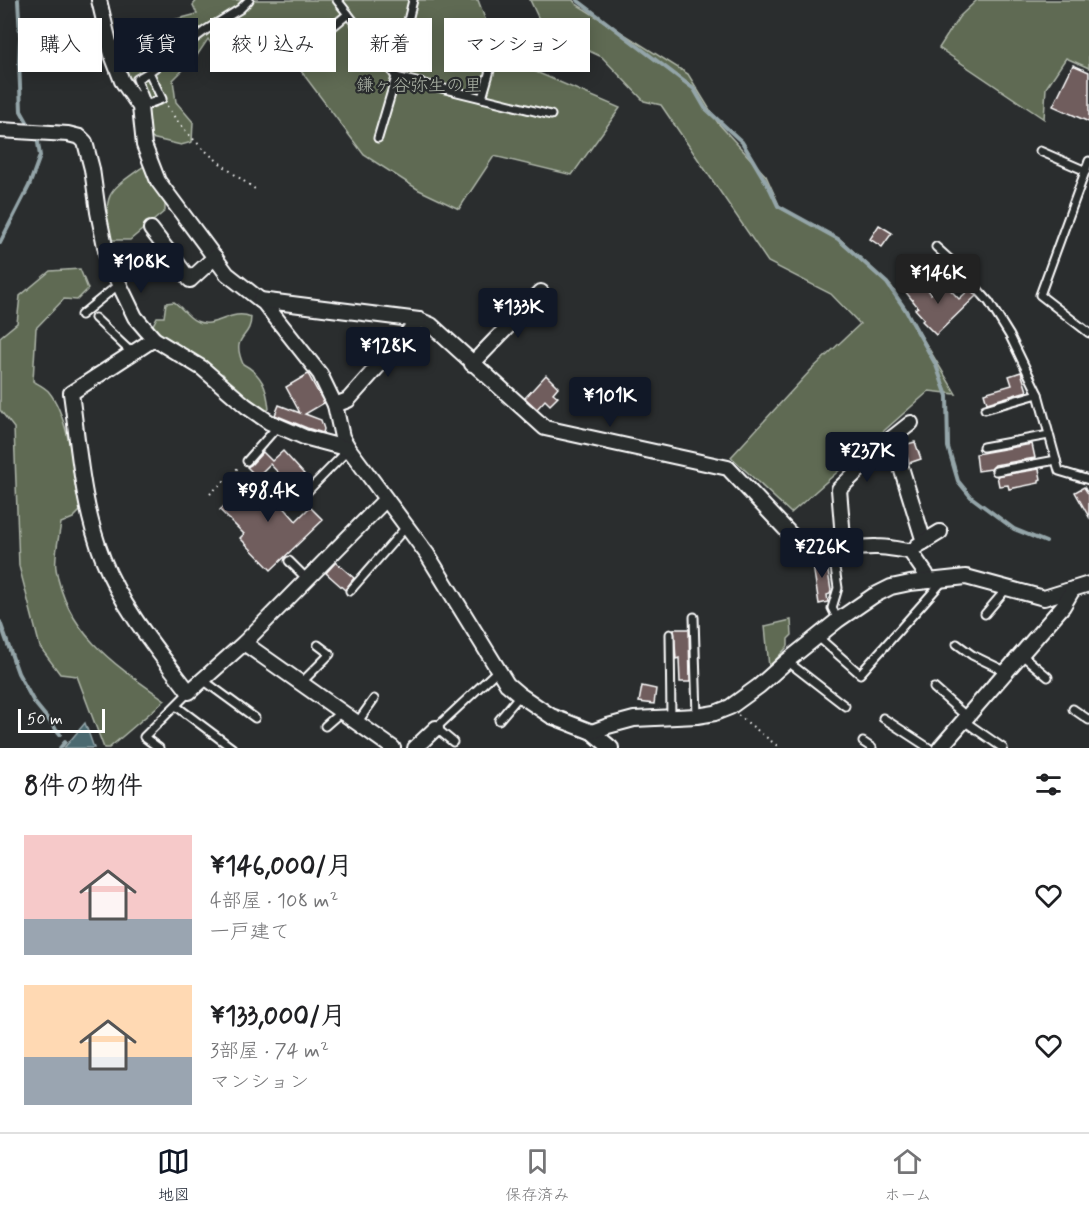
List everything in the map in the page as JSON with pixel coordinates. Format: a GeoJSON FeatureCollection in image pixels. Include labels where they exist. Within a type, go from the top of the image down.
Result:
{"type":"FeatureCollection","features":[{"type":"Feature","properties":{"kind":"street"},"geometry":{"type":"LineString","coordinates":[[99,0],[112,55],[122,81],[143,106],[144,145],[158,181],[227,274],[260,300],[320,374],[335,405],[342,436],[349,449],[427,554],[458,608],[507,684],[551,716],[600,742],[634,720],[715,713],[730,706],[759,686],[838,620],[873,596],[891,587],[966,578],[1044,598],[1089,584]]}},
{"type":"Feature","properties":{"kind":"street"},"geometry":{"type":"LineString","coordinates":[[0,130],[68,134],[85,142],[108,261],[135,317],[154,339],[202,368],[246,406],[278,426],[326,444],[349,449]]}},
{"type":"Feature","properties":{"kind":"street"},"geometry":{"type":"LineString","coordinates":[[151,229],[190,280],[215,257]]}},
{"type":"Feature","properties":{"kind":"street"},"geometry":{"type":"LineString","coordinates":[[472,364],[541,292]]}},
{"type":"Feature","properties":{"kind":"street"},"geometry":{"type":"LineString","coordinates":[[260,300],[419,320],[430,325],[545,428],[728,468],[793,537],[803,544],[826,551],[876,547],[910,551],[940,532]]}},
{"type":"Feature","properties":{"kind":"street"},"geometry":{"type":"LineString","coordinates":[[335,405],[348,400],[419,320]]}},
{"type":"Feature","properties":{"kind":"street"},"geometry":{"type":"LineString","coordinates":[[154,339],[71,393],[85,496],[103,559],[118,591],[189,692],[244,643],[385,500]]}},
{"type":"Feature","properties":{"kind":"street"},"geometry":{"type":"LineString","coordinates":[[844,550],[839,489],[911,423]]}},
{"type":"Feature","properties":{"kind":"street"},"geometry":{"type":"LineString","coordinates":[[892,438],[924,542]]}},
{"type":"Feature","properties":{"kind":"street"},"geometry":{"type":"LineString","coordinates":[[910,551],[929,581]]}},
{"type":"Feature","properties":{"kind":"street"},"geometry":{"type":"LineString","coordinates":[[940,748],[1063,606],[1072,590]]}},
{"type":"Feature","properties":{"kind":"street"},"geometry":{"type":"LineString","coordinates":[[244,643],[393,748]]}},
{"type":"Feature","properties":{"kind":"street"},"geometry":{"type":"LineString","coordinates":[[415,748],[436,728]]}},
{"type":"Feature","properties":{"kind":"lane"},"geometry":{"type":"LineString","coordinates":[[198,36],[240,9],[249,0]]}},
{"type":"Feature","properties":{"kind":"lane"},"geometry":{"type":"LineString","coordinates":[[337,0],[351,18]]}},
{"type":"Feature","properties":{"kind":"lane"},"geometry":{"type":"LineString","coordinates":[[409,18],[413,0]]}},
{"type":"Feature","properties":{"kind":"lane"},"geometry":{"type":"LineString","coordinates":[[336,24],[348,14]]}},
{"type":"Feature","properties":{"kind":"lane"},"geometry":{"type":"LineString","coordinates":[[149,72],[162,99],[143,106],[137,79],[149,72]]}},
{"type":"Feature","properties":{"kind":"lane"},"geometry":{"type":"LineString","coordinates":[[393,72],[396,77],[551,115]]}},
{"type":"Feature","properties":{"kind":"lane"},"geometry":{"type":"LineString","coordinates":[[482,98],[490,72]]}},
{"type":"Feature","properties":{"kind":"lane"},"geometry":{"type":"LineString","coordinates":[[378,138],[396,77]]}},
{"type":"Feature","properties":{"kind":"lane"},"geometry":{"type":"LineString","coordinates":[[1040,151],[1086,171]]}},
{"type":"Feature","properties":{"kind":"lane"},"geometry":{"type":"LineString","coordinates":[[1089,161],[1040,295],[1089,333]]}},
{"type":"Feature","properties":{"kind":"lane"},"geometry":{"type":"LineString","coordinates":[[936,247],[957,266],[989,302],[1011,336],[1038,394],[1059,471],[1089,480]]}},
{"type":"Feature","properties":{"kind":"lane"},"geometry":{"type":"LineString","coordinates":[[81,315],[118,285]]}},
{"type":"Feature","properties":{"kind":"lane"},"geometry":{"type":"LineString","coordinates":[[95,318],[133,354]]}},
{"type":"Feature","properties":{"kind":"lane"},"geometry":{"type":"LineString","coordinates":[[985,409],[1038,394]]}},
{"type":"Feature","properties":{"kind":"lane"},"geometry":{"type":"LineString","coordinates":[[247,461],[278,426]]}},
{"type":"Feature","properties":{"kind":"lane"},"geometry":{"type":"LineString","coordinates":[[983,447],[1049,435]]}},
{"type":"Feature","properties":{"kind":"lane"},"geometry":{"type":"LineString","coordinates":[[303,496],[349,449]]}},
{"type":"Feature","properties":{"kind":"lane"},"geometry":{"type":"LineString","coordinates":[[996,471],[1056,460]]}},
{"type":"Feature","properties":{"kind":"lane"},"geometry":{"type":"LineString","coordinates":[[350,591],[406,527]]}},
{"type":"Feature","properties":{"kind":"lane"},"geometry":{"type":"LineString","coordinates":[[289,561],[307,579]]}},
{"type":"Feature","properties":{"kind":"lane"},"geometry":{"type":"LineString","coordinates":[[834,561],[838,588],[832,608],[838,620]]}},
{"type":"Feature","properties":{"kind":"lane"},"geometry":{"type":"LineString","coordinates":[[817,636],[860,674],[944,580]]}},
{"type":"Feature","properties":{"kind":"lane"},"geometry":{"type":"LineString","coordinates":[[985,614],[1008,587]]}},
{"type":"Feature","properties":{"kind":"lane"},"geometry":{"type":"LineString","coordinates":[[694,617],[697,716]]}},
{"type":"Feature","properties":{"kind":"lane"},"geometry":{"type":"LineString","coordinates":[[670,634],[671,718]]}},
{"type":"Feature","properties":{"kind":"lane"},"geometry":{"type":"LineString","coordinates":[[301,683],[330,654],[318,645]]}},
{"type":"Feature","properties":{"kind":"lane"},"geometry":{"type":"LineString","coordinates":[[957,645],[1007,672]]}},
{"type":"Feature","properties":{"kind":"lane"},"geometry":{"type":"LineString","coordinates":[[1022,655],[1048,677]]}},
{"type":"Feature","properties":{"kind":"lane"},"geometry":{"type":"LineString","coordinates":[[787,661],[845,706]]}},
{"type":"Feature","properties":{"kind":"lane"},"geometry":{"type":"LineString","coordinates":[[453,742],[436,728],[499,669]]}},
{"type":"Feature","properties":{"kind":"lane"},"geometry":{"type":"LineString","coordinates":[[203,680],[255,718]]}},
{"type":"Feature","properties":{"kind":"lane"},"geometry":{"type":"LineString","coordinates":[[934,688],[965,719],[1003,748]]}},
{"type":"Feature","properties":{"kind":"lane"},"geometry":{"type":"LineString","coordinates":[[159,748],[144,737],[189,692]]}},
{"type":"Feature","properties":{"kind":"lane"},"geometry":{"type":"LineString","coordinates":[[499,720],[520,695]]}},
{"type":"Feature","properties":{"kind":"lane"},"geometry":{"type":"LineString","coordinates":[[357,723],[375,699]]}},
{"type":"Feature","properties":{"kind":"lane"},"geometry":{"type":"LineString","coordinates":[[176,706],[232,748]]}},
{"type":"Feature","properties":{"kind":"lane"},"geometry":{"type":"LineString","coordinates":[[1073,709],[1089,720]]}},
{"type":"Feature","properties":{"kind":"lane"},"geometry":{"type":"LineString","coordinates":[[325,726],[341,712]]}},
{"type":"Feature","properties":{"kind":"lane"},"geometry":{"type":"LineString","coordinates":[[883,718],[929,748]]}},
{"type":"Feature","properties":{"kind":"lane"},"geometry":{"type":"LineString","coordinates":[[863,742],[872,748]]}},
{"type":"Feature","properties":{"kind":"path"},"geometry":{"type":"LineString","coordinates":[[162,99],[187,133],[255,189]]}},
{"type":"Feature","properties":{"kind":"path"},"geometry":{"type":"LineString","coordinates":[[210,494],[247,461]]}},
{"type":"Feature","properties":{"kind":"path"},"geometry":{"type":"LineString","coordinates":[[730,706],[748,724],[780,748]]}},
{"type":"Feature","properties":{"kind":"green space","name":"鎌ヶ谷弥生の里"},"geometry":{"type":"Polygon","coordinates":[[[197,0],[478,0],[485,18],[444,18],[444,72],[536,72],[620,108],[572,175],[494,156],[459,209],[419,190],[364,155],[302,72],[336,72],[336,18],[210,18],[210,42],[208,39],[198,54],[198,18],[182,18],[197,14],[193,5],[197,0]]]}},
{"type":"Feature","properties":{"kind":"green space"},"geometry":{"type":"Polygon","coordinates":[[[530,0],[573,0],[688,74],[718,123],[766,176],[780,207],[840,239],[892,287],[956,394],[929,391],[791,513],[731,457],[811,370],[860,324],[831,294],[768,262],[661,105],[644,101],[602,57],[590,51],[590,18],[538,18],[530,0]]]}},
{"type":"Feature","properties":{"kind":"green space"},"geometry":{"type":"Polygon","coordinates":[[[977,0],[1089,0],[1089,68],[1066,58],[1046,88],[1044,119],[939,48],[959,17],[977,0]]]}},
{"type":"Feature","properties":{"kind":"green space","name":"鎌ヶ谷弥生の里"},"geometry":{"type":"Polygon","coordinates":[[[127,72],[181,72],[173,80],[176,102],[193,122],[192,142],[181,145],[147,137],[147,99],[127,72]]]}},
{"type":"Feature","properties":{"kind":"green space"},"geometry":{"type":"Polygon","coordinates":[[[144,166],[153,184],[165,200],[165,211],[130,240],[109,240],[107,212],[110,195],[122,182],[144,166]]]}},
{"type":"Feature","properties":{"kind":"green space"},"geometry":{"type":"Polygon","coordinates":[[[80,269],[88,289],[77,300],[64,299],[36,328],[33,381],[49,392],[62,416],[81,510],[73,518],[61,523],[56,552],[56,569],[62,592],[82,630],[111,660],[165,700],[109,748],[104,748],[77,676],[60,674],[40,647],[19,566],[14,428],[0,410],[0,337],[17,323],[20,296],[50,271],[80,269]]]}},
{"type":"Feature","properties":{"kind":"green space"},"geometry":{"type":"Polygon","coordinates":[[[174,302],[193,320],[203,323],[237,315],[251,317],[248,330],[240,342],[240,354],[243,364],[255,372],[262,382],[269,409],[263,414],[232,388],[223,374],[184,355],[152,327],[157,317],[164,317],[166,303],[174,302]]]}},
{"type":"Feature","properties":{"kind":"green space"},"geometry":{"type":"Polygon","coordinates":[[[791,620],[792,635],[788,639],[788,646],[769,667],[765,626],[791,620]]]}},
{"type":"Feature","properties":{"kind":"water"},"geometry":{"type":"Polygon","coordinates":[[[85,723],[94,748],[64,748],[85,723]]]}},
{"type":"Feature","properties":{"kind":"building"},"geometry":{"type":"Polygon","coordinates":[[[1073,65],[1089,72],[1089,122],[1053,106],[1073,65]]]}},
{"type":"Feature","properties":{"kind":"building"},"geometry":{"type":"Polygon","coordinates":[[[879,225],[892,233],[882,247],[870,239],[879,225]]]}},
{"type":"Feature","properties":{"kind":"building"},"geometry":{"type":"Polygon","coordinates":[[[920,279],[931,294],[943,282],[959,299],[970,289],[976,296],[936,335],[922,321],[924,319],[915,309],[918,307],[905,291],[920,279]]]}},
{"type":"Feature","properties":{"kind":"building"},"geometry":{"type":"Polygon","coordinates":[[[1021,372],[1027,391],[987,403],[984,393],[1012,385],[1009,376],[1021,372]]]}},
{"type":"Feature","properties":{"kind":"building"},"geometry":{"type":"Polygon","coordinates":[[[308,374],[324,403],[305,414],[321,420],[323,433],[275,415],[279,405],[300,413],[286,387],[308,374]]]}},
{"type":"Feature","properties":{"kind":"building"},"geometry":{"type":"Polygon","coordinates":[[[546,375],[558,387],[553,393],[558,397],[550,405],[545,400],[537,409],[525,398],[546,375]]]}},
{"type":"Feature","properties":{"kind":"building"},"geometry":{"type":"Polygon","coordinates":[[[915,442],[921,459],[909,463],[904,445],[915,442]]]}},
{"type":"Feature","properties":{"kind":"building"},"geometry":{"type":"Polygon","coordinates":[[[1032,444],[1035,458],[995,465],[991,469],[978,471],[976,454],[1032,444]]]}},
{"type":"Feature","properties":{"kind":"building"},"geometry":{"type":"Polygon","coordinates":[[[283,451],[304,474],[292,487],[270,464],[257,477],[247,467],[263,452],[272,461],[283,451]]]}},
{"type":"Feature","properties":{"kind":"building"},"geometry":{"type":"Polygon","coordinates":[[[1039,469],[1041,479],[1039,483],[1009,489],[1008,485],[999,486],[997,476],[1039,469]]]}},
{"type":"Feature","properties":{"kind":"building"},"geometry":{"type":"Polygon","coordinates":[[[256,476],[296,521],[310,507],[323,520],[271,570],[240,538],[244,534],[220,510],[256,476]]]}},
{"type":"Feature","properties":{"kind":"building"},"geometry":{"type":"Polygon","coordinates":[[[1084,487],[1089,495],[1089,517],[1075,492],[1084,487]]]}},
{"type":"Feature","properties":{"kind":"building"},"geometry":{"type":"Polygon","coordinates":[[[812,559],[826,559],[831,591],[827,595],[828,602],[819,604],[812,559]]]}},
{"type":"Feature","properties":{"kind":"building"},"geometry":{"type":"Polygon","coordinates":[[[336,562],[354,578],[345,590],[326,573],[336,562]]]}},
{"type":"Feature","properties":{"kind":"building"},"geometry":{"type":"Polygon","coordinates":[[[674,629],[689,629],[690,682],[680,682],[674,629]]]}},
{"type":"Feature","properties":{"kind":"building"},"geometry":{"type":"Polygon","coordinates":[[[642,686],[656,689],[654,704],[639,702],[642,686]]]}},
{"type":"Feature","properties":{"kind":"waterway"},"geometry":{"type":"LineString","coordinates":[[18,0],[21,111],[30,127]]}},
{"type":"Feature","properties":{"kind":"waterway"},"geometry":{"type":"LineString","coordinates":[[577,0],[694,89],[705,108],[742,142],[778,206],[838,239],[887,283],[905,309],[936,365],[947,396],[948,447],[958,481],[971,497],[1014,529],[1046,542]]}},
{"type":"Feature","properties":{"kind":"waterway"},"geometry":{"type":"LineString","coordinates":[[0,243],[29,186],[40,156],[37,136]]}},
{"type":"Feature","properties":{"kind":"waterway"},"geometry":{"type":"LineString","coordinates":[[0,622],[18,673],[34,702],[60,734]]}},
{"type":"Feature","properties":{"kind":"waterway"},"geometry":{"type":"LineString","coordinates":[[60,748],[65,742]]}}]}
